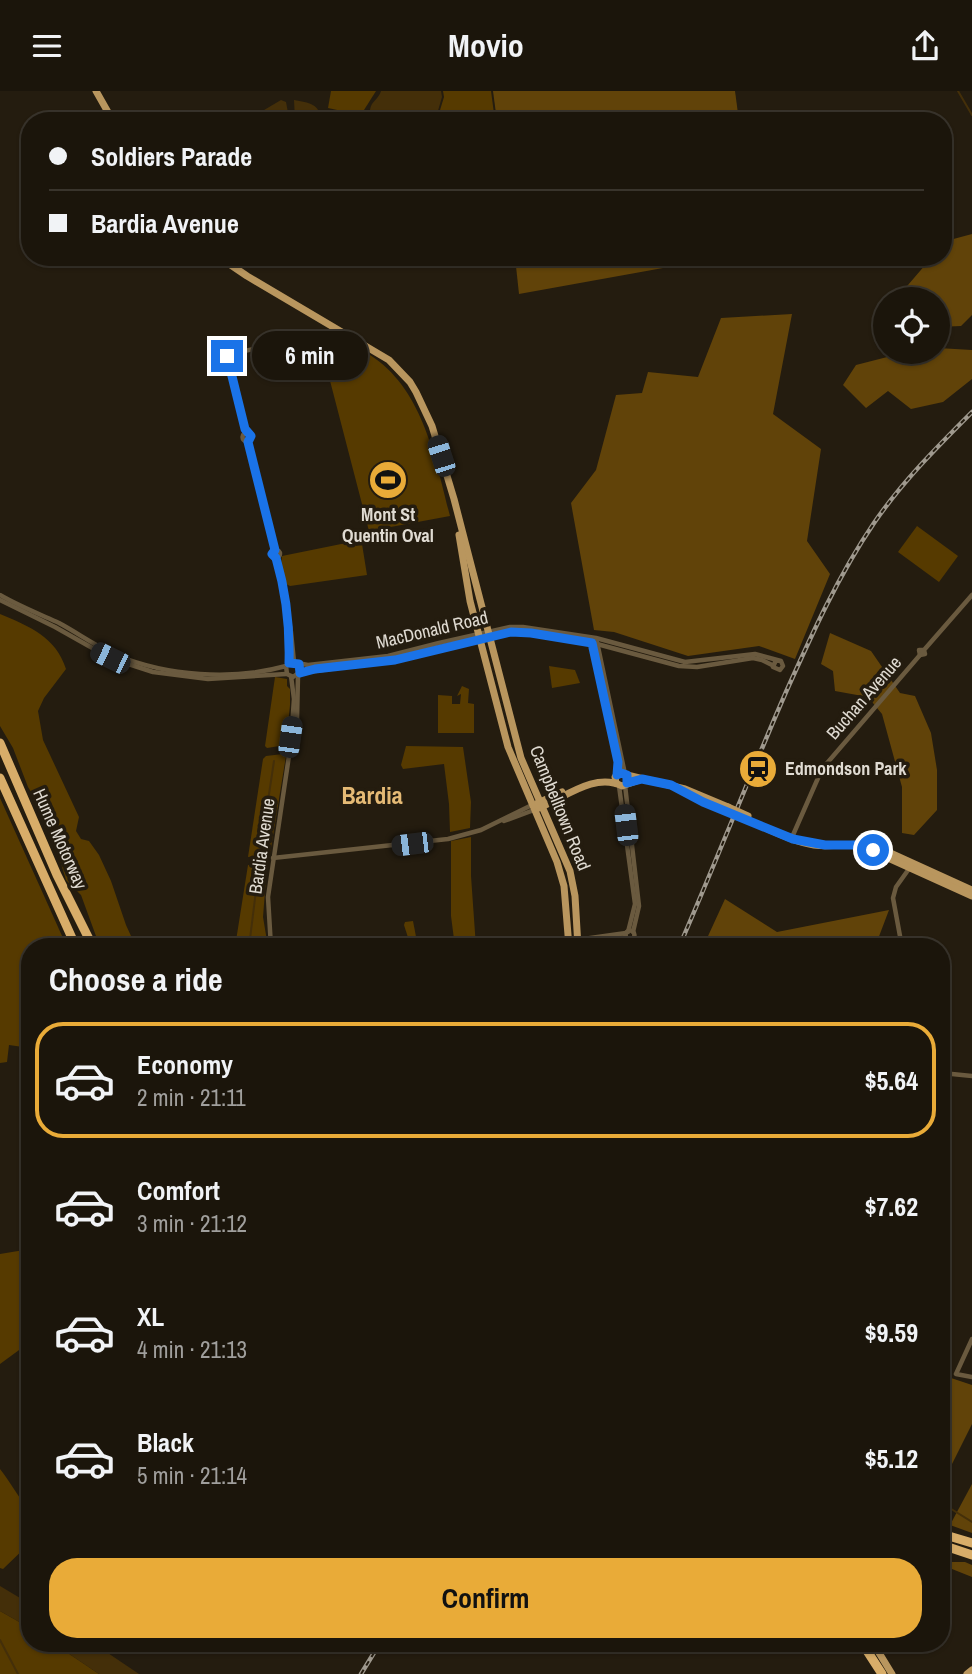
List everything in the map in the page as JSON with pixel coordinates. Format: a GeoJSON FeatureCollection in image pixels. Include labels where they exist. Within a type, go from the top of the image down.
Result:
{"type":"FeatureCollection","features":[{"type":"Feature","properties":{"kind":"highway","name":"Hume Motorway"},"geometry":{"type":"LineString","coordinates":[[0,743],[57,875],[88,938]]}},
{"type":"Feature","properties":{"kind":"highway","name":"Hume Motorway"},"geometry":{"type":"LineString","coordinates":[[0,778],[72,938]]}},
{"type":"Feature","properties":{"kind":"highway"},"geometry":{"type":"LineString","coordinates":[[950,1536],[972,1543]]}},
{"type":"Feature","properties":{"kind":"highway"},"geometry":{"type":"LineString","coordinates":[[950,1548],[972,1555]]}},
{"type":"Feature","properties":{"kind":"highway"},"geometry":{"type":"LineString","coordinates":[[868,1652],[884,1674]]}},
{"type":"Feature","properties":{"kind":"main road"},"geometry":{"type":"LineString","coordinates":[[96,91],[108,112]]}},
{"type":"Feature","properties":{"kind":"main road","name":"Campbelltown Road"},"geometry":{"type":"LineString","coordinates":[[232,266],[389,360],[410,382],[432,426],[459,520],[508,747],[557,862],[573,938]]}},
{"type":"Feature","properties":{"kind":"main road","name":"Campbelltown Road"},"geometry":{"type":"LineString","coordinates":[[484,636],[521,758],[570,871],[575,895],[574,938]]}},
{"type":"Feature","properties":{"kind":"main road"},"geometry":{"type":"LineString","coordinates":[[575,786],[578,788],[603,782],[642,779],[671,785],[793,839],[825,845],[876,846],[972,896]]}},
{"type":"Feature","properties":{"kind":"main road"},"geometry":{"type":"LineString","coordinates":[[541,804],[575,786],[622,780]]}},
{"type":"Feature","properties":{"kind":"main road"},"geometry":{"type":"LineString","coordinates":[[533,807],[589,785]]}},
{"type":"Feature","properties":{"kind":"main road"},"geometry":{"type":"LineString","coordinates":[[747,818],[800,840]]}},
{"type":"Feature","properties":{"kind":"main road"},"geometry":{"type":"LineString","coordinates":[[912,866],[972,890]]}},
{"type":"Feature","properties":{"kind":"main road"},"geometry":{"type":"LineString","coordinates":[[873,1652],[884,1674]]}},
{"type":"Feature","properties":{"kind":"main road"},"geometry":{"type":"LineString","coordinates":[[879,1652],[892,1674]]}},
{"type":"Feature","properties":{"kind":"main road"},"geometry":{"type":"LineString","coordinates":[[967,1674],[972,1670]]}},
{"type":"Feature","properties":{"kind":"street"},"geometry":{"type":"LineString","coordinates":[[292,663],[299,674],[298,711],[291,744],[294,699],[289,675],[292,663],[284,589],[276,558],[272,554],[275,550],[248,442],[243,438],[246,433],[226,355],[341,331]]}},
{"type":"Feature","properties":{"kind":"street","name":"Buchan Avenue"},"geometry":{"type":"LineString","coordinates":[[793,835],[822,769],[920,655],[925,654],[925,650],[972,595]]}},
{"type":"Feature","properties":{"kind":"street","name":"MacDonald Road"},"geometry":{"type":"LineString","coordinates":[[0,598],[110,658],[153,672],[208,679],[299,674],[315,669],[395,660],[484,636]]}},
{"type":"Feature","properties":{"kind":"street","name":"MacDonald Road"},"geometry":{"type":"LineString","coordinates":[[0,598],[61,625],[106,650],[153,667],[208,674],[262,670],[292,663],[308,665],[387,656],[484,636],[523,632],[594,640],[685,662],[751,654],[763,655],[774,662]]}},
{"type":"Feature","properties":{"kind":"street"},"geometry":{"type":"LineString","coordinates":[[594,640],[608,698],[633,851],[639,906],[628,933]]}},
{"type":"Feature","properties":{"kind":"street"},"geometry":{"type":"LineString","coordinates":[[594,640],[622,780],[635,904],[628,933]]}},
{"type":"Feature","properties":{"kind":"street"},"geometry":{"type":"LineString","coordinates":[[608,698],[611,719],[609,724]]}},
{"type":"Feature","properties":{"kind":"street","name":"Bardia Avenue"},"geometry":{"type":"LineString","coordinates":[[270,938],[268,897],[290,749]]}},
{"type":"Feature","properties":{"kind":"street"},"geometry":{"type":"LineString","coordinates":[[273,859],[438,841],[490,826],[533,807]]}},
{"type":"Feature","properties":{"kind":"street"},"geometry":{"type":"LineString","coordinates":[[631,870],[634,869],[633,851]]}},
{"type":"Feature","properties":{"kind":"street"},"geometry":{"type":"LineString","coordinates":[[900,938],[893,898],[896,887],[912,866]]}},
{"type":"Feature","properties":{"kind":"street"},"geometry":{"type":"LineString","coordinates":[[603,938],[628,933]]}},
{"type":"Feature","properties":{"kind":"street"},"geometry":{"type":"LineString","coordinates":[[950,1074],[972,1076]]}},
{"type":"Feature","properties":{"kind":"street"},"geometry":{"type":"LineString","coordinates":[[972,1339],[956,1374],[972,1377]]}},
{"type":"Feature","properties":{"kind":"shaded area"},"geometry":{"type":"Polygon","coordinates":[[[331,91],[376,91],[364,110],[346,112],[328,108],[331,91]]]}},
{"type":"Feature","properties":{"kind":"shaded area"},"geometry":{"type":"Polygon","coordinates":[[[381,91],[441,91],[442,97],[438,112],[367,112],[381,91]]]}},
{"type":"Feature","properties":{"kind":"shaded area"},"geometry":{"type":"Polygon","coordinates":[[[443,91],[491,91],[494,112],[439,112],[443,91]]]}},
{"type":"Feature","properties":{"kind":"shaded area"},"geometry":{"type":"Polygon","coordinates":[[[493,91],[735,91],[738,112],[496,112],[493,91]]]}},
{"type":"Feature","properties":{"kind":"shaded area"},"geometry":{"type":"Polygon","coordinates":[[[281,100],[286,102],[288,112],[261,112],[281,100]]]}},
{"type":"Feature","properties":{"kind":"shaded area"},"geometry":{"type":"Polygon","coordinates":[[[294,100],[309,103],[318,112],[295,112],[294,100]]]}},
{"type":"Feature","properties":{"kind":"shaded area"},"geometry":{"type":"Polygon","coordinates":[[[972,234],[972,315],[961,326],[950,326],[950,287],[906,287],[924,266],[952,266],[952,239],[972,234]]]}},
{"type":"Feature","properties":{"kind":"shaded area"},"geometry":{"type":"Polygon","coordinates":[[[516,266],[674,266],[519,294],[516,266]]]}},
{"type":"Feature","properties":{"kind":"shaded area"},"geometry":{"type":"Polygon","coordinates":[[[792,314],[773,414],[821,449],[807,541],[830,574],[795,659],[759,646],[688,656],[614,632],[594,630],[571,503],[596,470],[616,395],[642,393],[648,372],[698,377],[721,318],[792,314]]]}},
{"type":"Feature","properties":{"kind":"shaded area"},"geometry":{"type":"Polygon","coordinates":[[[950,349],[972,350],[972,379],[943,402],[911,409],[888,391],[866,408],[843,385],[856,365],[873,361],[873,364],[950,364],[950,349]]]}},
{"type":"Feature","properties":{"kind":"shaded area"},"geometry":{"type":"Polygon","coordinates":[[[370,355],[388,369],[403,386],[415,406],[432,449],[450,516],[369,531],[328,373],[361,364],[370,355]]]}},
{"type":"Feature","properties":{"kind":"shaded area"},"geometry":{"type":"Polygon","coordinates":[[[917,526],[958,556],[939,582],[898,552],[917,526]]]}},
{"type":"Feature","properties":{"kind":"shaded area"},"geometry":{"type":"Polygon","coordinates":[[[356,541],[356,546],[362,544],[367,575],[290,586],[286,584],[281,564],[282,556],[356,541]]]}},
{"type":"Feature","properties":{"kind":"shaded area"},"geometry":{"type":"Polygon","coordinates":[[[0,614],[40,634],[56,649],[66,669],[44,698],[38,711],[43,740],[79,817],[76,831],[81,839],[89,841],[99,855],[132,938],[97,938],[81,895],[66,880],[59,857],[63,846],[62,838],[55,819],[38,803],[28,787],[13,748],[0,726],[0,614]]]}},
{"type":"Feature","properties":{"kind":"shaded area"},"geometry":{"type":"Polygon","coordinates":[[[830,633],[871,651],[900,693],[915,696],[931,733],[937,770],[937,810],[914,835],[902,833],[902,787],[882,714],[868,697],[835,691],[833,671],[821,664],[830,633]]]}},
{"type":"Feature","properties":{"kind":"shaded area"},"geometry":{"type":"Polygon","coordinates":[[[549,666],[575,670],[580,683],[552,688],[549,666]]]}},
{"type":"Feature","properties":{"kind":"shaded area"},"geometry":{"type":"Polygon","coordinates":[[[275,677],[287,679],[290,689],[286,745],[267,748],[265,746],[275,677]]]}},
{"type":"Feature","properties":{"kind":"shaded area"},"geometry":{"type":"Polygon","coordinates":[[[462,686],[469,689],[468,703],[474,704],[474,733],[438,733],[438,695],[452,696],[452,704],[460,704],[461,694],[457,696],[462,686]]]}},
{"type":"Feature","properties":{"kind":"shaded area"},"geometry":{"type":"Polygon","coordinates":[[[406,746],[463,747],[471,802],[470,828],[450,832],[444,764],[403,769],[401,765],[406,746]]]}},
{"type":"Feature","properties":{"kind":"shaded area"},"geometry":{"type":"Polygon","coordinates":[[[266,756],[286,756],[270,854],[248,857],[263,759],[266,756]]]}},
{"type":"Feature","properties":{"kind":"shaded area"},"geometry":{"type":"Polygon","coordinates":[[[0,798],[63,938],[21,938],[21,1047],[9,1045],[7,1062],[0,1063],[0,798]]]}},
{"type":"Feature","properties":{"kind":"shaded area"},"geometry":{"type":"Polygon","coordinates":[[[471,837],[475,938],[454,938],[451,916],[451,841],[471,837]]]}},
{"type":"Feature","properties":{"kind":"shaded area"},"geometry":{"type":"Polygon","coordinates":[[[248,865],[267,866],[263,917],[266,938],[236,938],[248,865]]]}},
{"type":"Feature","properties":{"kind":"shaded area"},"geometry":{"type":"Polygon","coordinates":[[[725,899],[777,932],[889,910],[878,938],[707,938],[725,899]]]}},
{"type":"Feature","properties":{"kind":"shaded area"},"geometry":{"type":"Polygon","coordinates":[[[413,921],[416,938],[408,938],[405,922],[413,921]]]}},
{"type":"Feature","properties":{"kind":"shaded area"},"geometry":{"type":"Polygon","coordinates":[[[21,1250],[21,1349],[0,1364],[0,1254],[21,1250]]]}},
{"type":"Feature","properties":{"kind":"shaded area"},"geometry":{"type":"Polygon","coordinates":[[[950,1378],[972,1385],[972,1424],[950,1468],[950,1378]]]}},
{"type":"Feature","properties":{"kind":"shaded area"},"geometry":{"type":"Polygon","coordinates":[[[0,1469],[21,1499],[21,1552],[3,1569],[0,1568],[0,1469]]]}},
{"type":"Feature","properties":{"kind":"shaded area"},"geometry":{"type":"Polygon","coordinates":[[[972,1484],[972,1533],[950,1525],[972,1484]]]}},
{"type":"Feature","properties":{"kind":"shaded area"},"geometry":{"type":"Polygon","coordinates":[[[950,1562],[972,1565],[972,1577],[950,1568],[950,1562]]]}},
{"type":"Feature","properties":{"kind":"shaded area"},"geometry":{"type":"Polygon","coordinates":[[[0,1586],[21,1599],[21,1623],[0,1611],[0,1586]]]}},
{"type":"Feature","properties":{"kind":"shaded area"},"geometry":{"type":"Polygon","coordinates":[[[0,1611],[21,1623],[21,1652],[66,1652],[99,1674],[0,1674],[0,1611]]]}},
{"type":"Feature","properties":{"kind":"shaded area"},"geometry":{"type":"Polygon","coordinates":[[[66,1652],[106,1652],[139,1674],[99,1674],[66,1652]]]}},
{"type":"Feature","properties":{"kind":"waterway"},"geometry":{"type":"LineString","coordinates":[[958,91],[972,115]]}},
{"type":"Feature","properties":{"kind":"waterway"},"geometry":{"type":"LineString","coordinates":[[260,854],[274,761]]}},
{"type":"Feature","properties":{"kind":"waterway"},"geometry":{"type":"LineString","coordinates":[[250,938],[259,866]]}},
{"type":"Feature","properties":{"kind":"waterway"},"geometry":{"type":"LineString","coordinates":[[950,1508],[972,1522]]}},
{"type":"Feature","properties":{"kind":"waterway"},"geometry":{"type":"LineString","coordinates":[[0,1640],[18,1674]]}},
{"type":"Feature","properties":{"kind":"railway"},"geometry":{"type":"LineString","coordinates":[[683,938],[786,692],[837,584],[861,543],[896,493],[972,412]]}},
{"type":"Feature","properties":{"kind":"railway"},"geometry":{"type":"LineString","coordinates":[[361,1674],[374,1652]]}},
{"type":"Feature","properties":{"kind":"place","name":"Mont St Quentin Oval"},"geometry":{"type":"Point","coordinates":[388,480]}},
{"type":"Feature","properties":{"kind":"place","name":"Edmondson Park"},"geometry":{"type":"Point","coordinates":[758,769]}},
{"type":"Feature","properties":{"kind":"district","name":"Bardia"},"geometry":{"type":"Point","coordinates":[372,796]}},
{"type":"Feature","properties":{"kind":"route"},"geometry":{"type":"LineString","coordinates":[[227,356],[246,433],[251,436],[248,442],[275,550],[272,554],[276,558],[284,589],[289,627],[289,663],[294,661],[299,664],[300,673],[395,660],[511,632],[592,643],[618,762],[617,775],[627,775],[627,783],[642,779],[671,785],[703,802],[814,845],[851,844],[873,850]]}}]}
